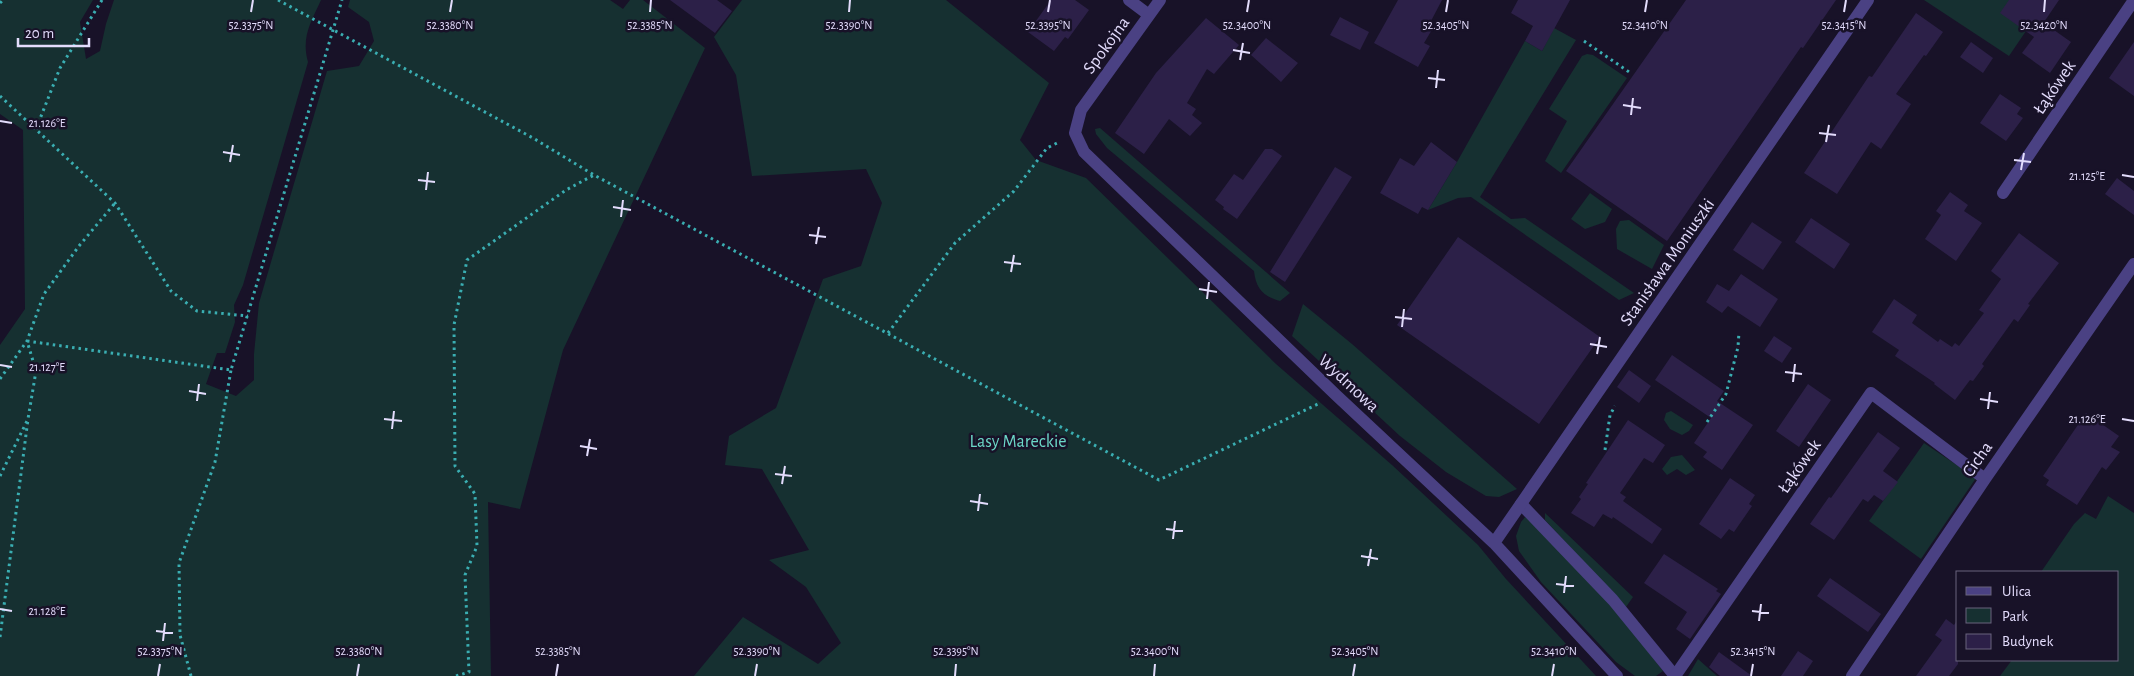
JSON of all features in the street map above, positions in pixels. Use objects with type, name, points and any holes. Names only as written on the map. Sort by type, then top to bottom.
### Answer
[{"type":"street","points":[[1129,0],[1149,15]]},
{"type":"street","name":"Spokojna","points":[[1076,133],[1081,110],[1160,0]]},
{"type":"street","name":"Stanisława Moniuszki","points":[[1494,543],[1868,0]]},
{"type":"street","name":"Łąkówek","points":[[2003,193],[2134,0]]},
{"type":"street","name":"Wydmowa","points":[[1076,133],[1084,152],[1109,178],[1494,543],[1617,676]]},
{"type":"street","name":"Cicha","points":[[1852,676],[1985,479],[2134,264]]},
{"type":"street","name":"Łąkówek","points":[[1675,676],[1871,393],[1985,479]]},
{"type":"street","points":[[1521,504],[1613,600],[1675,676]]},
{"type":"path","points":[[0,3],[3,0]]},
{"type":"path","points":[[36,129],[60,68],[102,0]]},
{"type":"path","points":[[278,0],[533,138],[594,175],[1160,480],[1336,395]]},
{"type":"path","points":[[191,676],[180,635],[179,564],[215,462],[231,370],[342,0]]},
{"type":"path","points":[[1584,41],[1632,74]]},
{"type":"path","points":[[0,96],[115,203],[171,291],[197,311],[248,316]]},
{"type":"path","points":[[888,333],[955,243],[1014,191],[1047,148],[1076,133]]},
{"type":"path","points":[[456,676],[469,672],[465,575],[477,546],[475,494],[455,466],[454,325],[467,260],[566,190],[594,175]]},
{"type":"path","points":[[0,379],[27,341],[44,294],[115,203]]},
{"type":"path","points":[[1707,422],[1726,394],[1737,354],[1739,332]]},
{"type":"path","points":[[27,341],[231,370]]},
{"type":"path","points":[[0,637],[36,371],[27,341]]},
{"type":"path","points":[[1604,450],[1610,414],[1615,406]]},
{"type":"path","points":[[0,476],[28,419]]},
{"type":"green space","points":[[0,0],[93,0],[80,22],[86,59],[100,51],[114,0],[321,0],[306,37],[308,62],[243,285],[234,305],[235,322],[225,353],[217,353],[206,384],[236,396],[254,380],[254,354],[259,303],[327,71],[359,66],[374,41],[369,22],[348,7],[350,0],[610,0],[623,9],[630,0],[643,0],[705,48],[563,350],[520,509],[488,502],[491,676],[0,676],[0,345],[25,309],[23,130],[0,114]]},
{"type":"green space","name":"Lasy Mareckie","points":[[742,0],[946,0],[1049,83],[1020,140],[1036,160],[1086,178],[1276,364],[1392,465],[1478,545],[1506,579],[1596,676],[694,676],[743,617],[818,664],[841,643],[806,587],[769,560],[809,550],[762,469],[725,465],[729,436],[776,408],[823,279],[861,266],[882,203],[866,169],[752,176],[736,75],[714,37]]},
{"type":"green space","points":[[1924,0],[2047,0],[2009,56]]},
{"type":"green space","points":[[1554,28],[1576,40],[1480,197],[1511,219],[1525,218],[1634,293],[1619,300],[1471,197],[1458,198],[1428,210],[1525,41],[1542,51]]},
{"type":"green space","points":[[1587,54],[1593,55],[1627,78],[1561,173],[1545,161],[1567,121],[1549,109],[1582,56]]},
{"type":"green space","points":[[1100,128],[1290,293],[1280,301],[1269,297],[1261,291],[1254,271],[1107,148],[1096,134],[1095,129]]},
{"type":"green space","points":[[1590,193],[1612,209],[1605,222],[1585,229],[1571,219]]},
{"type":"green space","points":[[1629,220],[1664,245],[1652,269],[1617,249],[1616,229],[1620,221]]},
{"type":"green space","points":[[1303,304],[1352,344],[1517,489],[1499,497],[1486,496],[1446,472],[1400,436],[1292,336]]},
{"type":"green space","points":[[1671,411],[1693,425],[1689,431],[1682,435],[1670,429],[1664,420],[1666,413]]},
{"type":"green space","points":[[1924,443],[1976,478],[1921,559],[1869,521]]},
{"type":"green space","points":[[1682,455],[1695,470],[1686,475],[1677,469],[1667,475],[1662,469],[1671,457]]},
{"type":"green space","points":[[2108,496],[2134,513],[2134,676],[2000,676],[2011,661],[2119,661],[2119,571],[2042,571],[2074,524],[2085,513],[2096,519]]},
{"type":"green space","points":[[1545,513],[1633,597],[1626,607],[1545,520]]},
{"type":"green space","points":[[1526,516],[1610,602],[1663,671],[1656,676],[1635,676],[1616,662],[1541,582],[1519,551],[1516,536],[1521,522]]},
{"type":"green space","points":[[1698,659],[1717,676],[1688,676]]},
{"type":"building","points":[[670,0],[717,0],[732,11],[715,33]]},
{"type":"building","points":[[1051,0],[1075,0],[1089,10],[1068,39],[1065,37],[1054,51],[1028,32]]},
{"type":"building","points":[[1398,0],[1442,0],[1431,21],[1436,23],[1424,43],[1430,46],[1418,67],[1374,43]]},
{"type":"building","points":[[1518,0],[1570,0],[1542,51],[1525,41],[1533,26],[1511,13]]},
{"type":"building","points":[[1686,0],[1836,0],[1803,48],[1801,47],[1667,241],[1566,171]]},
{"type":"building","points":[[2009,0],[2059,0],[2040,28],[2044,23],[2071,42],[2050,73],[2022,53],[2034,37],[2000,13]]},
{"type":"building","points":[[1916,13],[1943,32],[1896,94],[1911,104],[1881,149],[1871,142],[1837,194],[1804,173],[1869,76],[1872,77]]},
{"type":"building","points":[[1340,17],[1369,32],[1360,50],[1330,35]]},
{"type":"building","points":[[1206,18],[1239,45],[1214,74],[1207,69],[1187,103],[1196,109],[1192,115],[1202,123],[1190,136],[1169,119],[1144,154],[1115,133],[1156,73]]},
{"type":"building","points":[[1266,38],[1298,63],[1281,82],[1251,55]]},
{"type":"building","points":[[1971,42],[1993,58],[1983,73],[1960,57]]},
{"type":"building","points":[[2134,42],[2134,96],[2109,78]]},
{"type":"building","points":[[2000,94],[2021,108],[2017,114],[2023,118],[2006,141],[1980,123]]},
{"type":"building","points":[[1431,142],[1457,162],[1428,210],[1422,207],[1418,214],[1380,193],[1400,158],[1414,166]]},
{"type":"building","points":[[1265,149],[1272,149],[1282,156],[1237,219],[1223,209],[1224,207],[1215,200],[1234,174],[1243,180]]},
{"type":"building","points":[[1335,167],[1352,177],[1285,282],[1270,272]]},
{"type":"building","points":[[2117,178],[2134,191],[2134,215],[2105,194]]},
{"type":"building","points":[[1950,192],[1968,205],[1964,211],[1982,223],[1956,261],[1925,239],[1941,215],[1936,211]]},
{"type":"building","points":[[1811,218],[1850,244],[1834,269],[1795,242]]},
{"type":"building","points":[[1752,222],[1782,242],[1763,270],[1733,250]]},
{"type":"building","points":[[2019,233],[2059,263],[2028,304],[2030,305],[2018,322],[2014,319],[1982,364],[1984,366],[1973,381],[1970,380],[1955,400],[1935,383],[1895,356],[1899,350],[1872,332],[1894,299],[1917,315],[1912,323],[1938,342],[1940,339],[1952,347],[1955,343],[1959,346],[1984,313],[1979,310],[2001,279],[1991,271]]},
{"type":"building","points":[[1458,237],[1600,337],[1539,424],[1397,325]]},
{"type":"building","points":[[1741,274],[1778,299],[1760,327],[1728,306],[1722,313],[1706,302],[1717,284],[1729,291]]},
{"type":"building","points":[[1774,336],[1792,348],[1782,363],[1764,351]]},
{"type":"building","points":[[1672,355],[1724,391],[1717,401],[1753,425],[1722,470],[1703,457],[1707,452],[1694,443],[1711,418],[1655,380]]},
{"type":"building","points":[[1629,370],[1651,386],[1639,403],[1617,387]]},
{"type":"building","points":[[1808,384],[1831,400],[1799,447],[1776,431]]},
{"type":"building","points":[[2086,413],[2119,436],[2111,447],[2120,452],[2106,470],[2102,467],[2077,505],[2046,485],[2049,480],[2043,476]]},
{"type":"building","points":[[1628,420],[1665,445],[1653,463],[1644,458],[1620,493],[1626,497],[1623,501],[1662,529],[1652,544],[1613,517],[1612,519],[1603,514],[1594,527],[1571,513],[1581,499],[1579,497],[1588,484],[1586,483]]},
{"type":"building","points":[[1878,432],[1900,448],[1883,471],[1898,482],[1883,501],[1874,495],[1868,502],[1863,499],[1834,540],[1810,524]]},
{"type":"building","points":[[1730,478],[1755,495],[1749,504],[1752,506],[1734,532],[1729,529],[1721,539],[1699,524]]},
{"type":"building","points":[[1664,554],[1718,589],[1716,591],[1721,594],[1690,639],[1676,629],[1687,612],[1644,583]]},
{"type":"building","points":[[1830,578],[1881,614],[1868,632],[1817,596]]},
{"type":"building","points":[[1946,619],[1954,625],[1956,622],[1956,661],[1958,661],[1958,664],[1949,676],[1916,676],[1942,640],[1935,635]]},
{"type":"building","points":[[1798,651],[1813,661],[1803,676],[1781,676]]},
{"type":"building","points":[[1719,652],[1752,676],[1720,676],[1709,667]]}]
